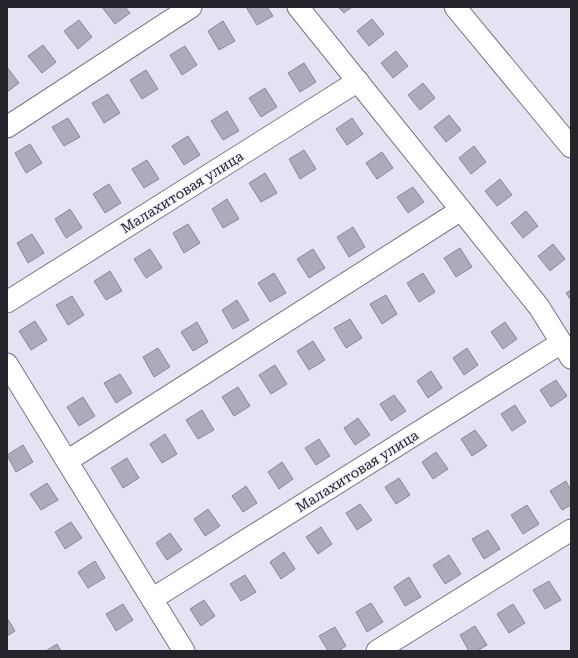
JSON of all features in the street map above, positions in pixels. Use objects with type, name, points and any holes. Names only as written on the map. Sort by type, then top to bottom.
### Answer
[{"type":"street","points":[[7,127],[191,7]]},
{"type":"street","name":"Малахитовая улица","points":[[152,599],[566,350],[538,307],[298,7]]},
{"type":"street","points":[[455,7],[571,147]]},
{"type":"street","name":"Малахитовая улица","points":[[7,302],[358,81]]},
{"type":"street","points":[[67,461],[461,210]]},
{"type":"street","points":[[7,364],[184,651]]},
{"type":"street","points":[[377,651],[571,530]]},
{"type":"building","points":[[102,7],[125,7],[130,13],[115,24]]},
{"type":"building","points":[[246,7],[267,7],[273,16],[257,25]]},
{"type":"building","points":[[338,7],[352,7],[344,13]]},
{"type":"building","points":[[372,19],[384,34],[369,46],[357,31]]},
{"type":"building","points":[[79,20],[92,37],[78,49],[64,31]]},
{"type":"building","points":[[223,21],[235,41],[219,50],[208,31]]},
{"type":"building","points":[[43,45],[56,62],[42,73],[28,56]]},
{"type":"building","points":[[185,46],[197,65],[182,75],[170,55]]},
{"type":"building","points":[[396,51],[408,66],[393,78],[381,63]]},
{"type":"building","points":[[304,63],[316,82],[300,92],[288,73]]},
{"type":"building","points":[[7,67],[19,83],[7,92]]},
{"type":"building","points":[[146,70],[158,89],[142,99],[130,80]]},
{"type":"building","points":[[423,83],[435,98],[420,110],[408,95]]},
{"type":"building","points":[[265,88],[277,107],[261,117],[249,98]]},
{"type":"building","points":[[108,94],[120,113],[104,123],[92,103]]},
{"type":"building","points":[[227,111],[239,131],[223,140],[211,121]]},
{"type":"building","points":[[449,115],[461,130],[446,142],[434,127]]},
{"type":"building","points":[[68,118],[80,137],[64,146],[52,127]]},
{"type":"building","points":[[352,118],[363,134],[347,145],[336,129]]},
{"type":"building","points":[[188,136],[200,155],[184,165],[172,146]]},
{"type":"building","points":[[30,144],[42,163],[26,173],[15,153]]},
{"type":"building","points":[[474,146],[486,162],[471,174],[459,158]]},
{"type":"building","points":[[304,150],[316,169],[300,179],[289,159]]},
{"type":"building","points":[[382,152],[393,168],[377,179],[366,163]]},
{"type":"building","points":[[147,160],[159,179],[144,188],[132,169]]},
{"type":"building","points":[[265,173],[277,193],[261,202],[249,183]]},
{"type":"building","points":[[500,179],[512,195],[497,206],[485,191]]},
{"type":"building","points":[[109,184],[121,203],[105,213],[93,194]]},
{"type":"building","points":[[413,187],[424,202],[408,213],[397,197]]},
{"type":"building","points":[[227,199],[239,219],[223,228],[212,209]]},
{"type":"building","points":[[70,209],[82,228],[66,238],[55,219]]},
{"type":"building","points":[[526,211],[538,226],[523,238],[511,223]]},
{"type":"building","points":[[188,224],[200,243],[184,253],[173,233]]},
{"type":"building","points":[[353,227],[365,247],[349,257],[337,237]]},
{"type":"building","points":[[32,234],[44,253],[28,263],[17,243]]},
{"type":"building","points":[[553,244],[565,259],[550,271],[538,256]]},
{"type":"building","points":[[460,248],[472,267],[456,277],[444,258]]},
{"type":"building","points":[[150,249],[162,268],[146,278],[134,259]]},
{"type":"building","points":[[313,249],[325,268],[309,278],[297,259]]},
{"type":"building","points":[[110,271],[122,291],[106,300],[94,281]]},
{"type":"building","points":[[274,273],[286,293],[270,302],[258,283]]},
{"type":"building","points":[[423,273],[435,292],[419,302],[407,283]]},
{"type":"building","points":[[571,290],[571,300],[566,293]]},
{"type":"building","points":[[386,295],[397,314],[382,324],[370,304]]},
{"type":"building","points":[[72,296],[84,315],[68,325],[56,305]]},
{"type":"building","points":[[237,300],[249,320],[233,329],[222,310]]},
{"type":"building","points":[[350,319],[362,338],[346,348],[334,328]]},
{"type":"building","points":[[35,321],[47,340],[31,350],[19,331]]},
{"type":"building","points":[[197,322],[208,342],[193,351],[181,332]]},
{"type":"building","points":[[505,322],[517,339],[503,349],[491,332]]},
{"type":"building","points":[[313,341],[325,360],[309,370],[297,351]]},
{"type":"building","points":[[158,348],[170,367],[154,377],[143,357]]},
{"type":"building","points":[[467,348],[478,365],[464,375],[453,358]]},
{"type":"building","points":[[275,365],[287,384],[271,394],[259,375]]},
{"type":"building","points":[[431,371],[442,388],[428,398],[417,381]]},
{"type":"building","points":[[120,374],[132,393],[116,403],[104,383]]},
{"type":"building","points":[[556,380],[567,396],[551,407],[540,390]]},
{"type":"building","points":[[238,387],[250,406],[234,416],[222,397]]},
{"type":"building","points":[[394,395],[406,411],[391,421],[380,404]]},
{"type":"building","points":[[83,397],[95,416],[79,426],[67,407]]},
{"type":"building","points":[[515,405],[526,422],[512,431],[501,414]]},
{"type":"building","points":[[202,410],[214,430],[198,439],[186,420]]},
{"type":"building","points":[[358,418],[370,435],[355,445],[344,428]]},
{"type":"building","points":[[475,430],[487,446],[472,456],[461,439]]},
{"type":"building","points":[[165,434],[177,454],[162,463],[150,444]]},
{"type":"building","points":[[319,439],[330,456],[316,465],[305,448]]},
{"type":"building","points":[[23,445],[33,462],[16,472],[7,455]]},
{"type":"building","points":[[436,452],[448,469],[433,479],[422,462]]},
{"type":"building","points":[[127,458],[139,478],[123,488],[111,468]]},
{"type":"building","points":[[282,462],[293,479],[279,489],[268,472]]},
{"type":"building","points":[[399,478],[410,495],[396,504],[385,487]]},
{"type":"building","points":[[566,481],[571,490],[571,505],[562,510],[550,491]]},
{"type":"building","points":[[47,483],[58,500],[41,510],[30,494]]},
{"type":"building","points":[[246,486],[257,503],[243,512],[232,496]]},
{"type":"building","points":[[360,504],[372,520],[357,530],[346,513]]},
{"type":"building","points":[[527,505],[539,524],[523,534],[511,515]]},
{"type":"building","points":[[208,509],[220,526],[205,536],[194,519]]},
{"type":"building","points":[[71,522],[82,538],[65,549],[55,532]]},
{"type":"building","points":[[321,527],[332,544],[318,554],[306,537]]},
{"type":"building","points":[[488,530],[500,549],[484,559],[472,539]]},
{"type":"building","points":[[170,533],[182,550],[167,560],[156,543]]},
{"type":"building","points":[[284,552],[295,569],[281,579],[270,562]]},
{"type":"building","points":[[449,555],[461,574],[445,584],[433,565]]},
{"type":"building","points":[[95,561],[105,578],[88,588],[78,572]]},
{"type":"building","points":[[245,575],[256,592],[241,601],[230,584]]},
{"type":"building","points":[[409,577],[421,597],[405,606],[394,587]]},
{"type":"building","points":[[549,581],[561,600],[545,609],[533,590]]},
{"type":"building","points":[[204,600],[215,616],[201,626],[190,609]]},
{"type":"building","points":[[371,603],[383,622],[367,632],[356,612]]},
{"type":"building","points":[[123,604],[133,620],[116,631],[106,614]]},
{"type":"building","points":[[513,604],[525,623],[509,633],[497,614]]},
{"type":"building","points":[[7,618],[15,631],[7,636]]},
{"type":"building","points":[[475,626],[487,645],[477,651],[469,651],[460,635]]},
{"type":"building","points":[[335,627],[346,646],[338,651],[328,651],[319,636]]},
{"type":"building","points":[[57,644],[61,651],[46,651]]}]
